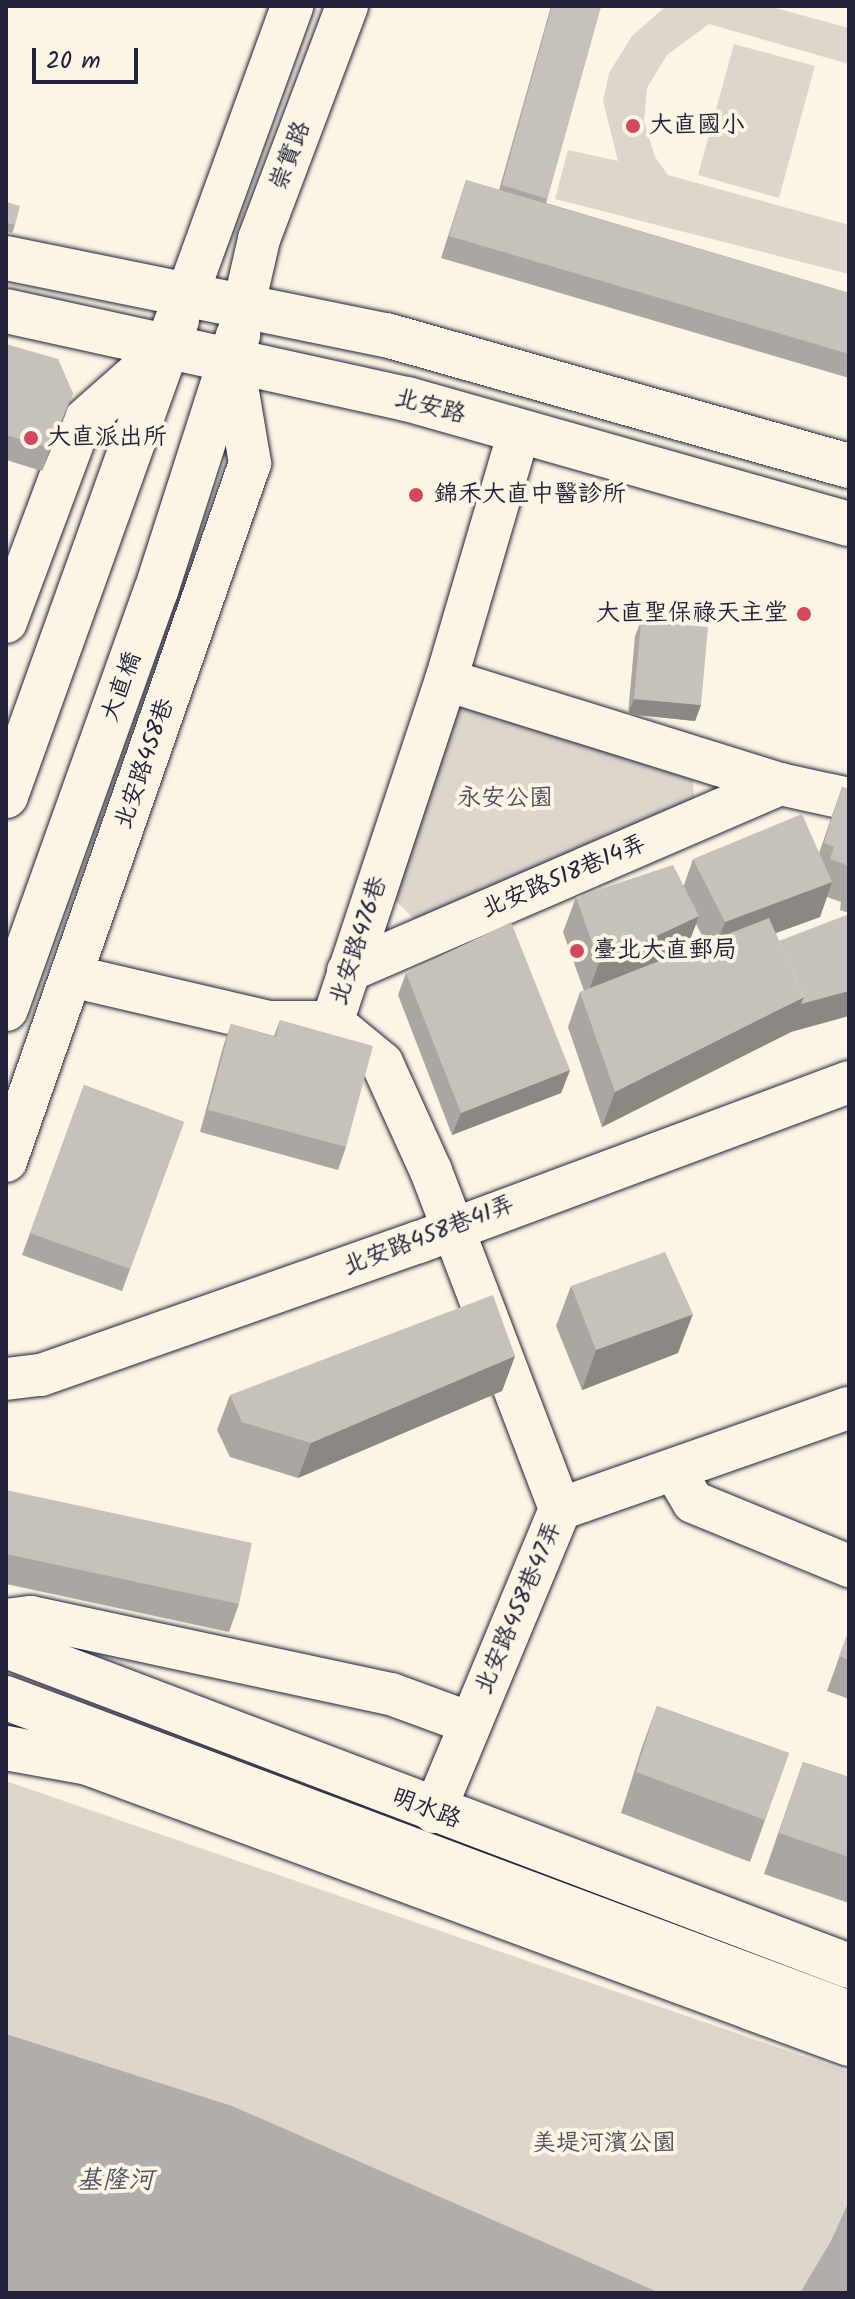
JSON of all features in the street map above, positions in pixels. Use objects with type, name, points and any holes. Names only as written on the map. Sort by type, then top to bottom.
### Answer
[{"type":"main road","points":[[6,258],[186,298],[386,335],[849,466]]},
{"type":"main road","points":[[6,796],[186,298]]},
{"type":"main road","name":"大直橋","points":[[6,1009],[156,591],[233,363],[243,309]]},
{"type":"main road","name":"北安路","points":[[6,311],[407,399],[849,524]]},
{"type":"main road","name":"明水路","points":[[6,1646],[434,1812],[849,1966]]},
{"type":"main road","name":"明水路","points":[[6,1698],[849,2013]]},
{"type":"main road","points":[[6,1748],[88,1763],[759,2014],[849,2044]]},
{"type":"street","name":"崇實路","points":[[186,298],[292,6]]},
{"type":"street","name":"崇實路","points":[[243,309],[259,239],[347,6]]},
{"type":"street","points":[[6,622],[80,424],[166,348]]},
{"type":"street","name":"北安路458巷","points":[[6,1161],[250,463],[233,363]]},
{"type":"street","name":"北安路476巷","points":[[519,432],[446,680],[332,1022],[382,1063],[431,1171],[450,1229],[560,1509]]},
{"type":"street","points":[[446,680],[780,784],[849,799]]},
{"type":"street","name":"北安路518巷14弄","points":[[348,971],[780,784]]},
{"type":"street","points":[[71,976],[269,1022],[332,1022]]},
{"type":"street","name":"北安路458巷41弄","points":[[6,1379],[41,1375],[849,1082]]},
{"type":"street","name":"北安路458巷47弄","points":[[434,1812],[560,1509],[849,1408]]},
{"type":"street","points":[[674,1470],[693,1502],[849,1566]]},
{"type":"street","points":[[6,1620],[31,1617],[391,1694],[470,1723]]},
{"type":"green space","points":[[666,6],[768,6],[849,28],[849,64],[709,24],[667,55],[647,88],[644,121],[655,157],[668,175],[849,225],[849,274],[555,199],[568,150],[618,161],[603,101],[609,73],[632,36]]},
{"type":"green space","points":[[734,44],[815,66],[779,198],[698,175]]},
{"type":"green space","name":"永安公園","points":[[453,699],[692,775],[695,806],[415,920],[392,897]]},
{"type":"green space","name":"美堤河濱公園","points":[[6,1781],[849,2072],[849,2293],[576,2293],[6,2062]]},
{"type":"water","name":"基隆河","points":[[6,2034],[232,2106],[660,2293],[6,2293]]},
{"type":"water","points":[[849,2201],[849,2293],[800,2293],[831,2241]]},
{"type":"building","points":[[552,6],[601,6],[547,199],[502,185]]},
{"type":"building","points":[[466,180],[849,293],[849,354],[449,236]]},
{"type":"building","points":[[6,202],[20,206],[15,225],[6,223]]},
{"type":"building","name":"大直派出所","points":[[6,344],[58,359],[73,393],[50,448],[6,435]]},
{"type":"building","points":[[641,621],[708,627],[701,705],[634,699]]},
{"type":"building","points":[[842,787],[849,789],[849,866],[830,859],[834,847],[824,843]]},
{"type":"building","points":[[802,814],[832,882],[725,922],[693,859]]},
{"type":"building","points":[[673,865],[699,916],[599,963],[576,897]]},
{"type":"building","points":[[849,914],[849,991],[801,1004],[804,997],[779,941]]},
{"type":"building","points":[[769,918],[804,997],[615,1092],[580,992]]},
{"type":"building","points":[[511,922],[570,1070],[461,1113],[406,973]]},
{"type":"building","points":[[280,1020],[373,1046],[346,1147],[208,1110],[231,1024],[276,1037]]},
{"type":"building","points":[[84,1085],[184,1122],[130,1269],[30,1233]]},
{"type":"building","points":[[665,1252],[693,1314],[596,1350],[571,1286]]},
{"type":"building","points":[[493,1295],[515,1356],[311,1443],[242,1422],[230,1395]]},
{"type":"building","points":[[6,1490],[252,1543],[239,1604],[6,1554]]},
{"type":"building","points":[[849,1630],[849,1660],[839,1656]]},
{"type":"building","points":[[657,1706],[789,1753],[765,1820],[636,1772]]},
{"type":"building","points":[[803,1762],[849,1777],[849,1857],[779,1833]]},
{"type":"place","name":"大直國小","points":[[633,126]]},
{"type":"place","name":"大直派出所","points":[[31,438]]},
{"type":"place","name":"錦禾大直中醫診所","points":[[416,495]]},
{"type":"place","name":"大直聖保祿天主堂","points":[[804,614]]},
{"type":"place","name":"臺北大直郵局","points":[[577,951]]}]
